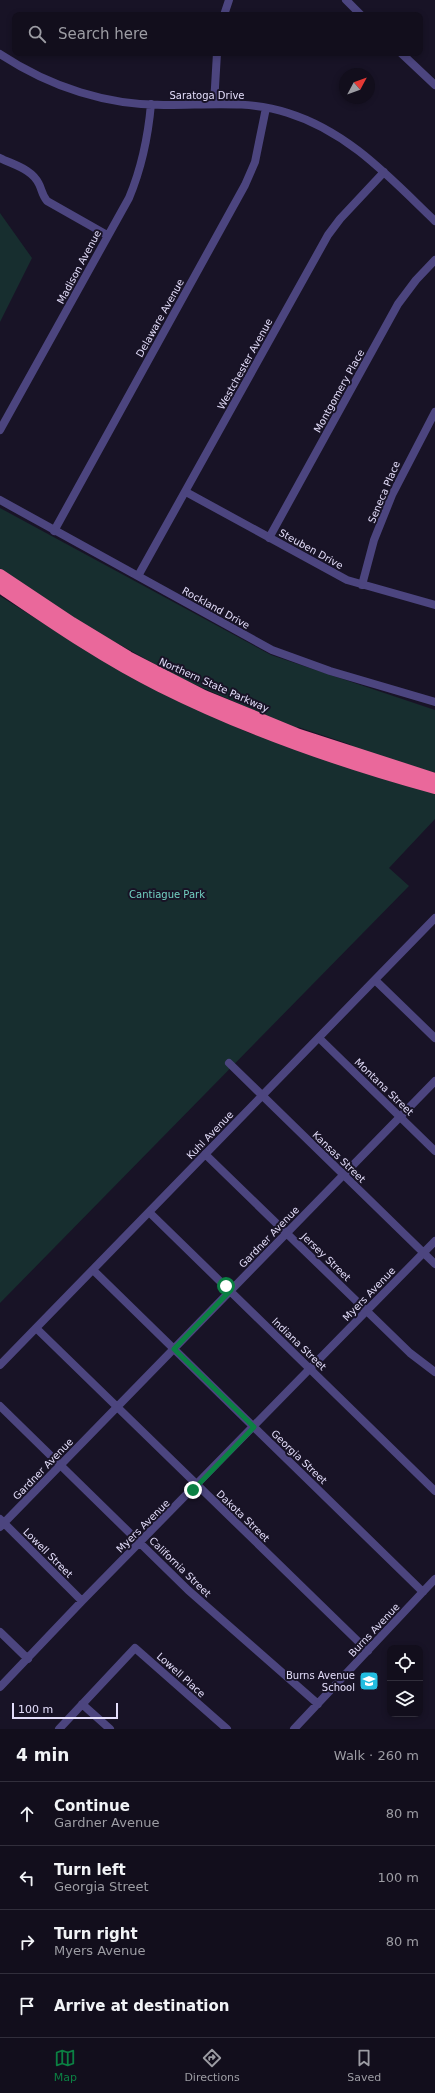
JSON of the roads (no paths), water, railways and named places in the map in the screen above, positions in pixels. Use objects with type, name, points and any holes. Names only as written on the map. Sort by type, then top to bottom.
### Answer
[{"type":"highway","name":"Northern State Parkway","points":[[0,575],[72,623],[128,657],[266,727]]},
{"type":"highway","name":"Northern State Parkway","points":[[0,587],[52,623],[159,686],[295,739],[340,761],[435,788]]},
{"type":"highway","name":"Northern State Parkway","points":[[295,739],[435,778]]},
{"type":"street","points":[[225,12],[229,0]]},
{"type":"street","points":[[346,0],[358,12]]},
{"type":"street","name":"Saratoga Drive","points":[[0,54],[26,69],[82,93],[112,101],[151,104],[246,105],[288,113],[323,126],[354,145],[435,221]]},
{"type":"street","points":[[214,104],[216,56]]},
{"type":"street","points":[[404,56],[435,85]]},
{"type":"street","name":"Madison Avenue","points":[[0,430],[128,198],[139,174],[146,149],[151,104]]},
{"type":"street","name":"Delaware Avenue","points":[[54,531],[245,184],[255,162],[266,108]]},
{"type":"street","points":[[0,158],[28,171],[39,184],[42,195],[47,201],[107,235]]},
{"type":"street","name":"Westchester Avenue","points":[[138,576],[328,235],[340,219],[384,172]]},
{"type":"street","name":"Montgomery Place","points":[[269,538],[398,304],[416,280],[435,260]]},
{"type":"street","name":"Seneca Place","points":[[362,585],[374,540],[392,495],[435,412]]},
{"type":"street","name":"Steuben Drive","points":[[186,492],[334,574],[362,585],[435,605]]},
{"type":"street","name":"Rockland Drive","points":[[0,500],[272,650],[288,657],[435,702]]},
{"type":"street","name":"Kuhl Avenue","points":[[0,1365],[432,921]]},
{"type":"street","points":[[375,980],[435,1038]]},
{"type":"street","name":"Montana Street","points":[[319,1038],[435,1151]]},
{"type":"street","name":"Kansas Street","points":[[229,1063],[435,1264]]},
{"type":"street","name":"Gardner Avenue","points":[[1,1523],[61,1465],[435,1081]]},
{"type":"street","name":"Jersey Street","points":[[205,1154],[410,1354],[435,1372]]},
{"type":"street","name":"Indiana Street","points":[[149,1212],[435,1491]]},
{"type":"street","name":"Myers Avenue","points":[[0,1687],[82,1601],[141,1543],[435,1241]]},
{"type":"street","name":"Georgia Street","points":[[92,1270],[423,1592]]},
{"type":"street","name":"Dakota Street","points":[[36,1328],[368,1651]]},
{"type":"street","name":"California Street","points":[[0,1406],[188,1590],[318,1704]]},
{"type":"street","name":"Lowell Street","points":[[1,1523],[82,1601]]},
{"type":"street","name":"Burns Avenue","points":[[294,1729],[435,1579]]},
{"type":"street","points":[[0,1632],[28,1659]]},
{"type":"street","name":"Lowell Place","points":[[82,1704],[135,1648],[227,1729]]},
{"type":"street","points":[[59,1729],[82,1704],[110,1729]]},
{"type":"place","name":"Burns Avenue School","points":[[369,1681]]},
{"type":"park label","name":"Cantiague Park","points":[[167,894]]}]
